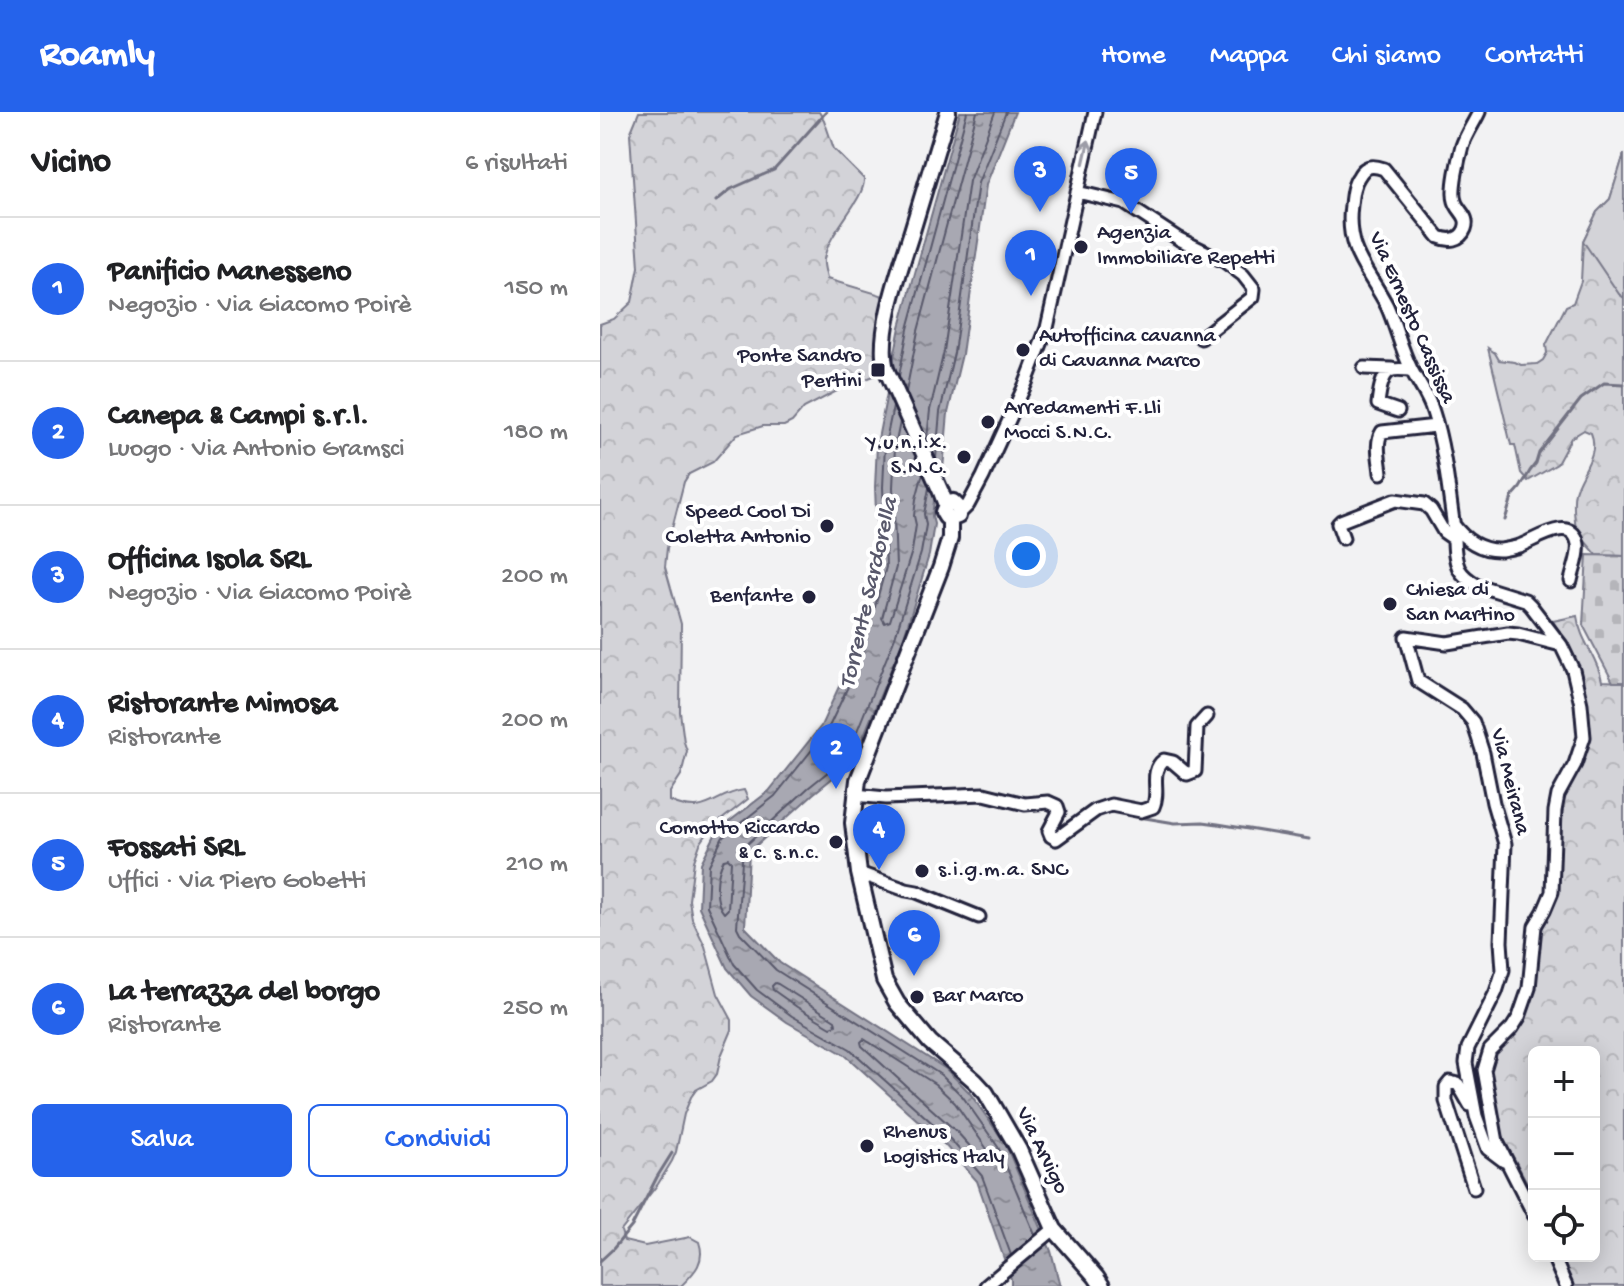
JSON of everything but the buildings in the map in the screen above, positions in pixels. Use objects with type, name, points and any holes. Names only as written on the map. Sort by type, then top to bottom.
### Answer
[{"type":"main road","points":[[948,112],[890,308],[882,358],[949,507]]},
{"type":"main road","name":"Via Arvigo","points":[[949,507],[950,538],[941,567],[858,780],[853,823],[859,873],[884,980],[897,1003],[930,1042],[986,1093],[1019,1150],[1051,1230],[1102,1286]]},
{"type":"street","points":[[949,507],[968,505],[1026,383],[1047,328],[1095,112]]},
{"type":"street","name":"Via Ernesto Cassissa","points":[[1479,112],[1462,146],[1455,182],[1455,201],[1467,224],[1459,237],[1449,240],[1439,237],[1384,169],[1376,166],[1367,167],[1358,177],[1353,191],[1350,230],[1363,268],[1388,309],[1411,370],[1433,410],[1459,570],[1471,582],[1525,600],[1531,606],[1561,645],[1573,670],[1581,704],[1584,737],[1575,764],[1558,795],[1552,892],[1535,926],[1529,988],[1519,1017],[1490,1050],[1484,1070],[1497,1142],[1506,1163]]},
{"type":"street","points":[[1077,192],[1124,203],[1243,275],[1254,289],[1253,297],[1201,338]]},
{"type":"street","points":[[1364,368],[1411,370]]},
{"type":"street","points":[[1392,369],[1385,375],[1378,401],[1380,406],[1398,411]]},
{"type":"street","points":[[1381,473],[1378,444],[1382,432],[1436,426]]},
{"type":"street","points":[[1343,538],[1338,524],[1341,521],[1395,500],[1424,504],[1444,532],[1454,539]]},
{"type":"street","points":[[1453,523],[1467,540],[1488,549],[1501,550],[1520,546],[1557,529],[1569,531],[1578,545],[1571,581]]},
{"type":"street","name":"Via Meirana","points":[[1506,1163],[1488,1149],[1476,1116],[1466,1063],[1468,1048],[1496,992],[1503,970],[1501,942],[1505,844],[1473,722],[1462,709],[1418,681],[1406,637],[1447,643],[1508,633],[1561,645]]},
{"type":"street","points":[[855,795],[886,798],[984,794],[1025,804],[1048,802],[1057,806],[1059,812],[1049,831],[1056,839],[1096,810],[1111,805],[1141,811],[1153,807],[1158,764],[1164,760],[1173,762],[1187,774],[1195,771],[1197,727],[1207,716]]},
{"type":"street","points":[[859,873],[979,917]]},
{"type":"street","name":"Via Meirana","points":[[1474,1188],[1446,1101],[1446,1087],[1450,1082],[1458,1084],[1476,1116]]},
{"type":"street","points":[[1506,1163],[1528,1204]]},
{"type":"street","name":"Via Arvigo","points":[[986,1286],[1051,1230]]},
{"type":"street","points":[[1556,1262],[1566,1286]]},
{"type":"street","points":[[1001,1272],[1003,1286]]},
{"type":"green space","points":[[639,112],[819,112],[834,149],[864,179],[859,197],[827,249],[824,261],[827,279],[881,295],[886,303],[875,354],[876,375],[859,382],[842,382],[837,391],[804,408],[784,426],[763,426],[737,434],[713,462],[689,474],[684,482],[667,548],[665,567],[681,624],[680,712],[687,751],[681,775],[670,792],[670,801],[683,806],[702,806],[744,790],[748,799],[711,828],[700,844],[694,861],[689,900],[692,919],[705,946],[718,994],[732,1020],[732,1030],[717,1074],[691,1097],[672,1161],[621,1231],[624,1241],[645,1246],[690,1237],[699,1242],[700,1261],[681,1286],[600,1286],[600,324],[614,319],[632,302],[639,267],[630,134]]},
{"type":"green space","points":[[1624,154],[1624,556],[1597,555],[1576,531],[1574,497],[1591,456],[1591,433],[1584,430],[1571,438],[1557,464],[1528,481],[1521,473],[1515,445],[1511,445],[1488,348],[1499,360],[1521,365],[1537,364],[1543,360],[1547,353],[1546,345],[1566,306],[1573,303],[1581,281],[1583,241],[1597,212],[1610,199]]},
{"type":"green space","points":[[1624,154],[1624,298],[1583,241],[1597,212],[1610,199]]},
{"type":"green space","points":[[1587,555],[1624,556],[1624,682],[1613,682],[1583,625]]},
{"type":"green space","points":[[1577,616],[1602,681],[1624,682],[1624,1286],[1574,1286],[1563,1262],[1600,1262],[1600,1046],[1528,1046],[1528,1185],[1499,1130],[1489,1074],[1491,1058],[1520,1026],[1530,1007],[1537,977],[1539,938],[1551,904],[1555,809],[1577,772],[1586,749],[1581,688],[1569,647],[1553,621]]},
{"type":"water","points":[[960,112],[1015,112],[986,185],[962,354],[948,413],[943,469],[934,501],[929,555],[903,640],[862,740],[845,768],[749,852],[745,927],[780,963],[946,1069],[969,1092],[1005,1143],[1051,1251],[1060,1286],[1011,1286],[977,1181],[945,1145],[845,1055],[787,1022],[751,996],[727,968],[699,907],[701,863],[717,831],[769,791],[821,726],[852,658],[878,566],[877,444],[900,327]]},
{"type":"waterway","points":[[716,201],[731,189],[774,170],[826,112]]},
{"type":"waterway","points":[[1505,520],[1512,497],[1536,463],[1539,453],[1581,399],[1604,383],[1624,384]]},
{"type":"waterway","points":[[1145,818],[1175,823],[1203,822],[1309,839]]},
{"type":"waterway","points":[[600,1261],[632,1226],[672,1153]]},
{"type":"place","name":"Officina Isola SRL","points":[[1040,212]]},
{"type":"place","name":"Fossati SRL","points":[[1131,214]]},
{"type":"place","name":"Agenzia Immobiliare Repetti","points":[[1081,247]]},
{"type":"place","name":"Panificio Manesseno","points":[[1031,296]]},
{"type":"place","name":"Autofficina cavanna di Cavanna Marco","points":[[1023,350]]},
{"type":"place","name":"Ponte Sandro Pertini","points":[[878,370]]},
{"type":"place","name":"Arredamenti F.Lli Mocci S.N.C.","points":[[988,422]]},
{"type":"place","name":"Y.u.n.i.x. S.N.C.","points":[[964,457]]},
{"type":"place","name":"Speed Cool Di Coletta Antonio","points":[[827,526]]},
{"type":"place","name":"Benfante","points":[[809,597]]},
{"type":"place","name":"Chiesa di San Martino","points":[[1390,604]]},
{"type":"place","name":"Canepa & Campi s.r.l.","points":[[836,789]]},
{"type":"place","name":"Comotto Riccardo & c. s.n.c.","points":[[836,842]]},
{"type":"place","name":"Ristorante Mimosa","points":[[879,870]]},
{"type":"place","name":"s.i.g.m.a. SNC","points":[[922,871]]},
{"type":"place","name":"La terrazza del borgo","points":[[914,976]]},
{"type":"place","name":"Bar Marco","points":[[917,997]]},
{"type":"place","name":"Rhenus Logistics Italy","points":[[867,1146]]},
{"type":"water label","name":"Torrente Sardorella","points":[[870,593]]}]
